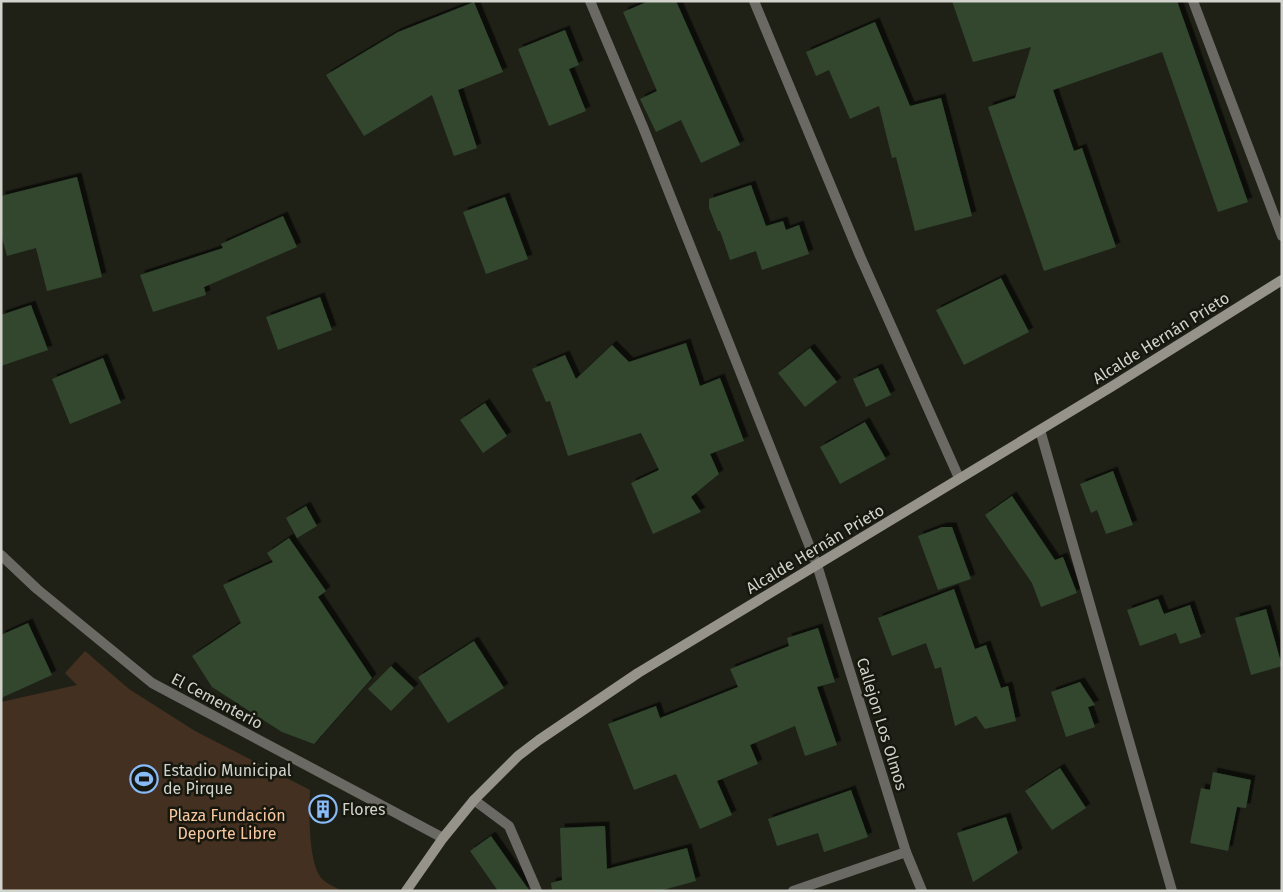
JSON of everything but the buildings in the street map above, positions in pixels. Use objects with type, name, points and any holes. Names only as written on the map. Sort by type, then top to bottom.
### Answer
[{"type":"main road","name":"Alcalde Hernán Prieto","points":[[406,891],[443,838],[474,800],[518,756],[539,740],[638,673],[1040,430],[1282,280]]},
{"type":"street","name":"Callejon Los Olmos","points":[[590,1],[647,136],[818,565],[906,852],[922,891]]},
{"type":"street","points":[[754,1],[860,256],[959,478]]},
{"type":"street","points":[[1193,1],[1282,236]]},
{"type":"street","points":[[1040,430],[1172,891]]},
{"type":"street","name":"El Cementerio","points":[[1,555],[37,589],[152,683],[443,838]]},
{"type":"street","points":[[474,800],[509,826],[537,891]]},
{"type":"street","points":[[793,891],[906,852]]},
{"type":"green space","name":"Estadio Municipal de Pirque","points":[[85,651],[129,689],[195,731],[310,790],[310,835],[317,870],[323,880],[341,891],[1,891],[1,702],[77,685],[65,673]]},
{"type":"place","name":"Estadio Municipal de Pirque","points":[[144,779]]},
{"type":"place","name":"Flores","points":[[323,809]]},
{"type":"park label","name":"Plaza Fundación Deporte Libre","points":[[227,824]]}]
